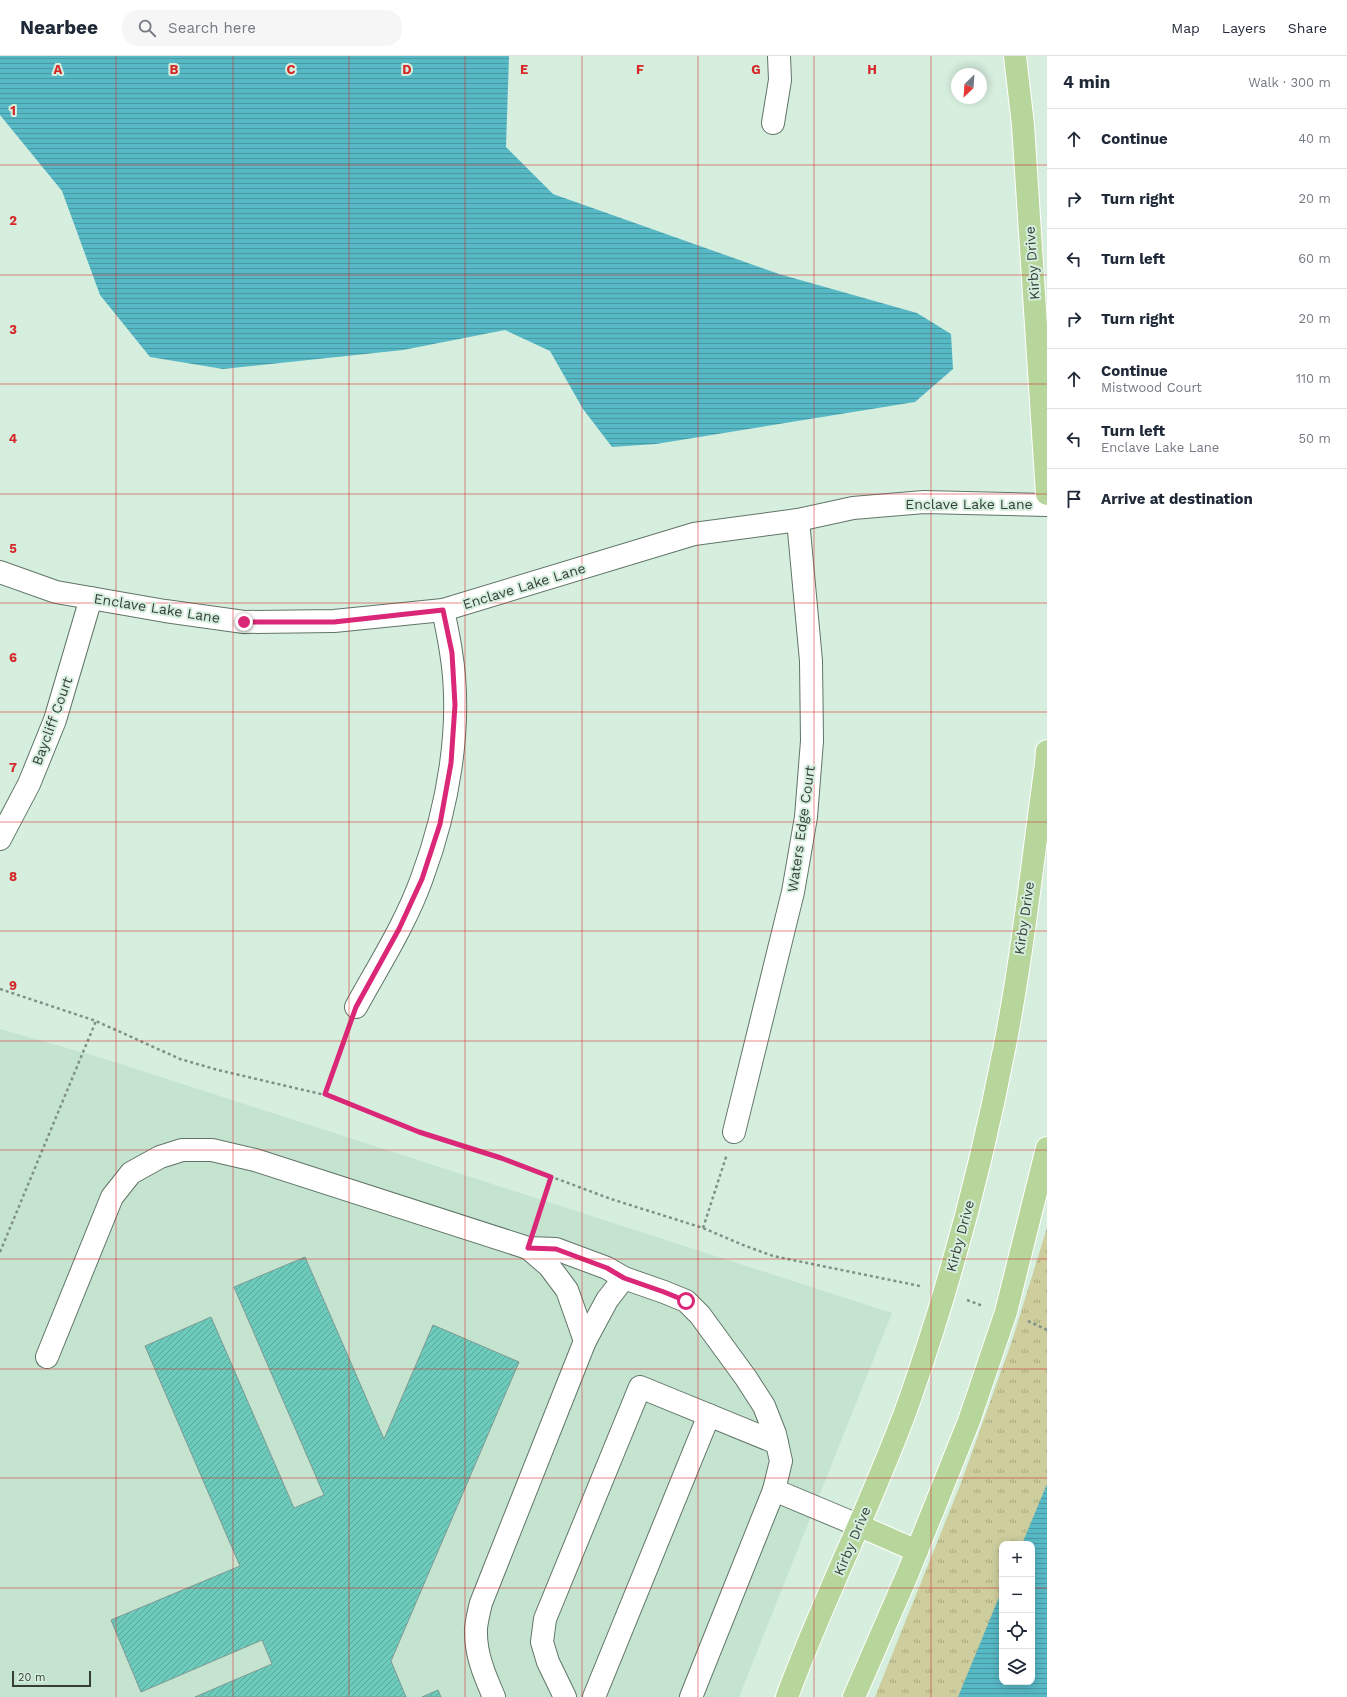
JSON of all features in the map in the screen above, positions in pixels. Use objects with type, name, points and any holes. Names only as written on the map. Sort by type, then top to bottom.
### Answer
[{"type":"main road","name":"Kirby Drive","points":[[1015,56],[1023,125],[1047,494]]},
{"type":"main road","name":"Kirby Drive","points":[[786,1697],[801,1658],[860,1526],[910,1400],[944,1293],[979,1163],[1005,1046],[1047,751]]},
{"type":"main road","points":[[854,1697],[917,1551],[969,1421],[1006,1312],[1047,1148]]},
{"type":"main road","points":[[860,1526],[917,1551]]},
{"type":"street","points":[[773,123],[780,80],[779,56]]},
{"type":"street","name":"Enclave Lake Lane","points":[[0,572],[56,592],[165,611],[244,622],[334,622],[443,610],[694,534],[798,520],[853,508],[924,502],[1047,504]]},
{"type":"street","name":"Waters Edge Court","points":[[734,1132],[793,892],[806,817],[812,741],[811,661],[798,520]]},
{"type":"street","name":"Baycliff Court","points":[[0,839],[29,784],[55,720],[90,598]]},
{"type":"street","points":[[356,1007],[399,929],[416,893],[440,824],[451,763],[455,705],[452,653],[443,610]]},
{"type":"street","points":[[47,1357],[112,1197],[130,1174],[160,1157],[182,1150],[212,1150],[255,1160],[528,1248],[556,1249],[607,1268],[624,1278],[686,1301],[700,1315],[746,1378],[764,1406],[777,1443],[781,1461],[774,1490],[691,1697]]},
{"type":"street","points":[[528,1248],[549,1266],[567,1290],[585,1341]]},
{"type":"street","points":[[494,1697],[481,1666],[477,1645],[476,1627],[481,1603],[585,1341],[607,1300],[624,1278]]},
{"type":"street","points":[[565,1697],[548,1662],[542,1642],[545,1619],[640,1387],[777,1443]]},
{"type":"street","points":[[594,1697],[709,1415]]},
{"type":"street","points":[[774,1490],[860,1526]]},
{"type":"path","points":[[0,989],[96,1021],[180,1059],[232,1073],[325,1094],[419,1132],[501,1158],[611,1199],[703,1228],[773,1256],[916,1285],[1006,1312],[1047,1330]]},
{"type":"path","points":[[325,1094],[356,1007]]},
{"type":"path","points":[[0,1252],[96,1021]]},
{"type":"path","points":[[703,1228],[734,1132]]},
{"type":"path","points":[[528,1248],[551,1177]]},
{"type":"shaded area","points":[[0,1029],[102,1058],[892,1313],[739,1697],[0,1697]]},
{"type":"green space","points":[[1047,1228],[1047,1697],[875,1697],[961,1483],[1012,1341]]},
{"type":"water","points":[[0,56],[509,56],[506,147],[553,194],[779,274],[917,313],[951,334],[953,369],[915,402],[656,444],[612,447],[583,409],[550,351],[505,330],[403,350],[223,369],[150,357],[100,295],[62,191],[0,115]]},
{"type":"water","points":[[1047,1484],[1047,1697],[958,1697],[999,1597],[999,1685],[1035,1685],[1035,1541],[1023,1541]]},
{"type":"building","points":[[305,1257],[384,1439],[433,1325],[519,1362],[391,1661],[406,1697],[195,1697],[272,1664],[262,1640],[141,1692],[111,1620],[240,1566],[145,1346],[211,1317],[294,1508],[324,1495],[234,1287]]},
{"type":"building","points":[[438,1690],[441,1697],[422,1697]]},
{"type":"route","points":[[244,622],[334,622],[443,610],[452,653],[455,705],[451,763],[440,824],[422,879],[399,929],[356,1007],[325,1094],[402,1126],[501,1158],[551,1177],[528,1248],[556,1249],[607,1268],[624,1278],[686,1301]]}]
